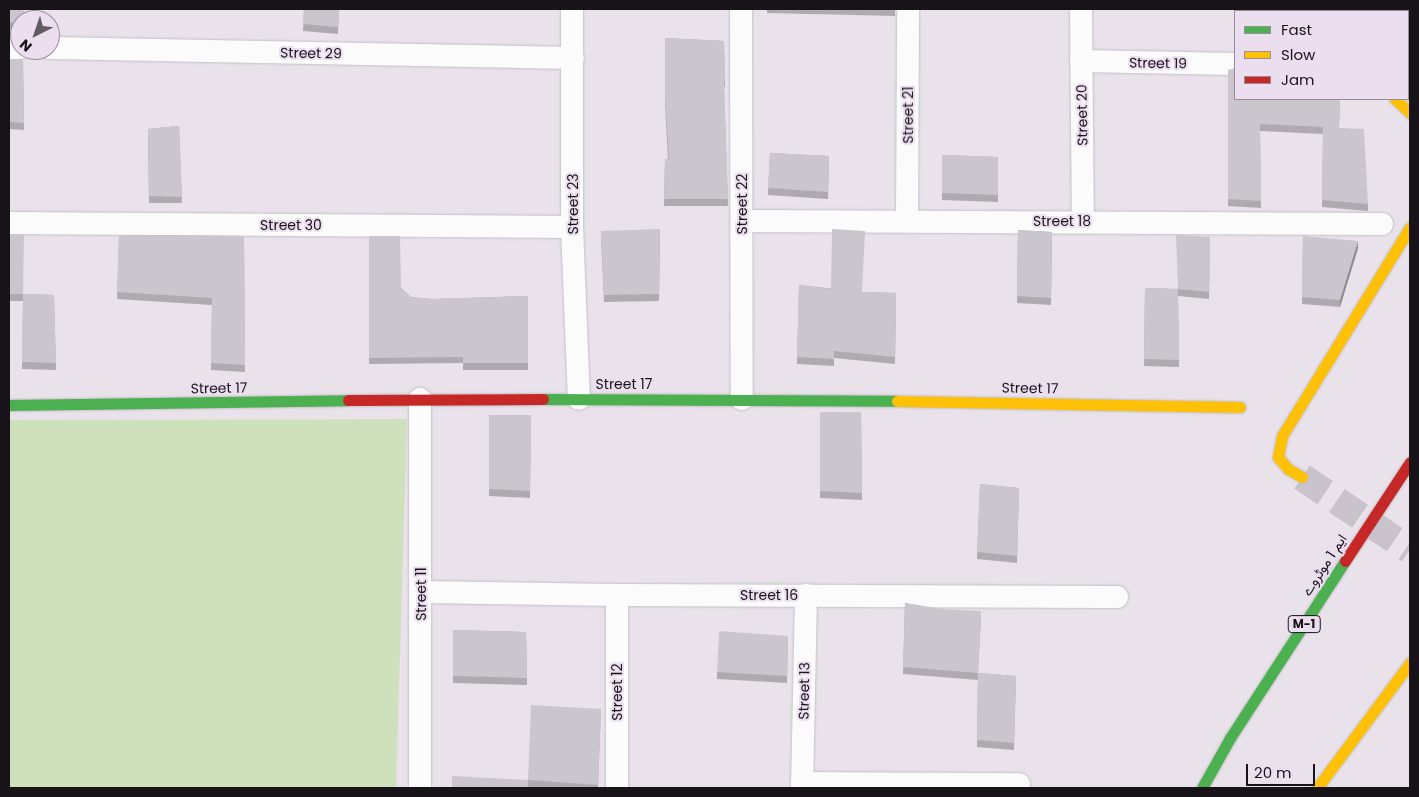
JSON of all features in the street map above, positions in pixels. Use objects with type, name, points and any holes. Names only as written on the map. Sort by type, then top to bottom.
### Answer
[{"type":"main road","points":[[1396,100],[1410,113]]},
{"type":"main road","points":[[1302,476],[1288,469],[1278,457],[1282,436],[1410,226]]},
{"type":"main road","name":"Street 17","points":[[9,405],[420,399],[742,399],[1240,407]]},
{"type":"main road","name":"ایم 1 موٹروے","points":[[1202,788],[1230,738],[1410,462]]},
{"type":"main road","points":[[1316,788],[1410,663]]},
{"type":"street","name":"Street 23","points":[[572,9],[572,227],[578,399]]},
{"type":"street","name":"Street 22","points":[[741,9],[742,399]]},
{"type":"street","name":"Street 21","points":[[907,222],[908,9]]},
{"type":"street","name":"Street 20","points":[[1081,9],[1083,221]]},
{"type":"street","name":"Street 29","points":[[60,48],[573,58]]},
{"type":"street","name":"Street 19","points":[[1081,61],[1234,64]]},
{"type":"street","name":"Street 18","points":[[742,221],[1083,221],[1382,224]]},
{"type":"street","name":"Street 30","points":[[9,223],[572,227]]},
{"type":"street","name":"Street 11","points":[[420,399],[420,788]]},
{"type":"street","name":"Street 16","points":[[421,592],[1117,598]]},
{"type":"street","name":"Street 12","points":[[618,595],[618,788]]},
{"type":"street","name":"Street 13","points":[[802,786],[806,595]]},
{"type":"street","points":[[802,786],[1019,784]]},
{"type":"green space","points":[[407,419],[396,788],[9,788],[9,420]]},
{"type":"building","points":[[9,9],[24,9],[10,10],[9,22]]},
{"type":"building","points":[[304,9],[339,9],[338,27],[303,24]]},
{"type":"building","points":[[665,38],[724,41],[728,199],[664,199],[665,159],[669,160],[665,97]]},
{"type":"building","points":[[9,59],[23,60],[24,123],[9,122]]},
{"type":"building","points":[[1234,68],[1234,100],[1340,100],[1339,128],[1364,129],[1368,204],[1322,200],[1323,127],[1260,124],[1261,201],[1228,199],[1228,70]]},
{"type":"building","points":[[179,126],[182,197],[149,196],[148,129]]},
{"type":"building","points":[[770,153],[829,156],[828,192],[768,188]]},
{"type":"building","points":[[942,155],[998,157],[998,195],[942,193]]},
{"type":"building","points":[[660,229],[659,294],[604,295],[601,231]]},
{"type":"building","points":[[832,229],[865,231],[862,292],[896,293],[895,357],[834,351],[834,359],[797,357],[799,285],[831,289]]},
{"type":"building","points":[[1018,230],[1052,232],[1051,298],[1017,296]]},
{"type":"building","points":[[9,234],[24,234],[23,294],[9,294]]},
{"type":"building","points":[[119,235],[244,236],[245,365],[211,363],[212,298],[117,292]]},
{"type":"building","points":[[1176,235],[1210,237],[1209,292],[1178,289]]},
{"type":"building","points":[[369,236],[400,236],[401,288],[411,297],[432,299],[528,296],[528,363],[463,363],[463,357],[369,358]]},
{"type":"building","points":[[1303,236],[1358,241],[1340,300],[1302,297]]},
{"type":"building","points":[[1145,288],[1178,289],[1179,360],[1144,359]]},
{"type":"building","points":[[23,294],[54,295],[56,363],[22,362]]},
{"type":"building","points":[[820,412],[861,412],[862,493],[820,491]]},
{"type":"building","points":[[489,415],[531,415],[530,491],[489,489]]},
{"type":"building","points":[[980,484],[1019,488],[1017,556],[977,552]]},
{"type":"building","points":[[905,603],[942,609],[981,611],[978,673],[903,667]]},
{"type":"building","points":[[453,630],[526,632],[527,678],[453,676]]},
{"type":"building","points":[[719,631],[788,636],[787,676],[717,672]]},
{"type":"building","points":[[978,673],[1016,676],[1014,743],[977,740]]},
{"type":"building","points":[[531,705],[601,709],[598,785],[528,780]]},
{"type":"building","points":[[452,776],[528,780],[528,788],[452,788]]},
{"type":"tunnel","points":[[1302,477],[1410,550]]},
{"type":"traffic: fast","points":[[543,399],[897,401]]},
{"type":"traffic: fast","points":[[9,405],[348,400]]},
{"type":"traffic: fast","points":[[1202,788],[1230,738],[1345,561]]},
{"type":"traffic: slow","points":[[1396,100],[1410,113]]},
{"type":"traffic: slow","points":[[1302,477],[1288,469],[1278,457],[1282,436],[1410,227]]},
{"type":"traffic: slow","points":[[897,401],[1240,407]]},
{"type":"traffic: slow","points":[[1317,788],[1410,663]]},
{"type":"traffic: jam","points":[[348,400],[543,399]]},
{"type":"traffic: jam","points":[[1345,561],[1410,462]]}]
